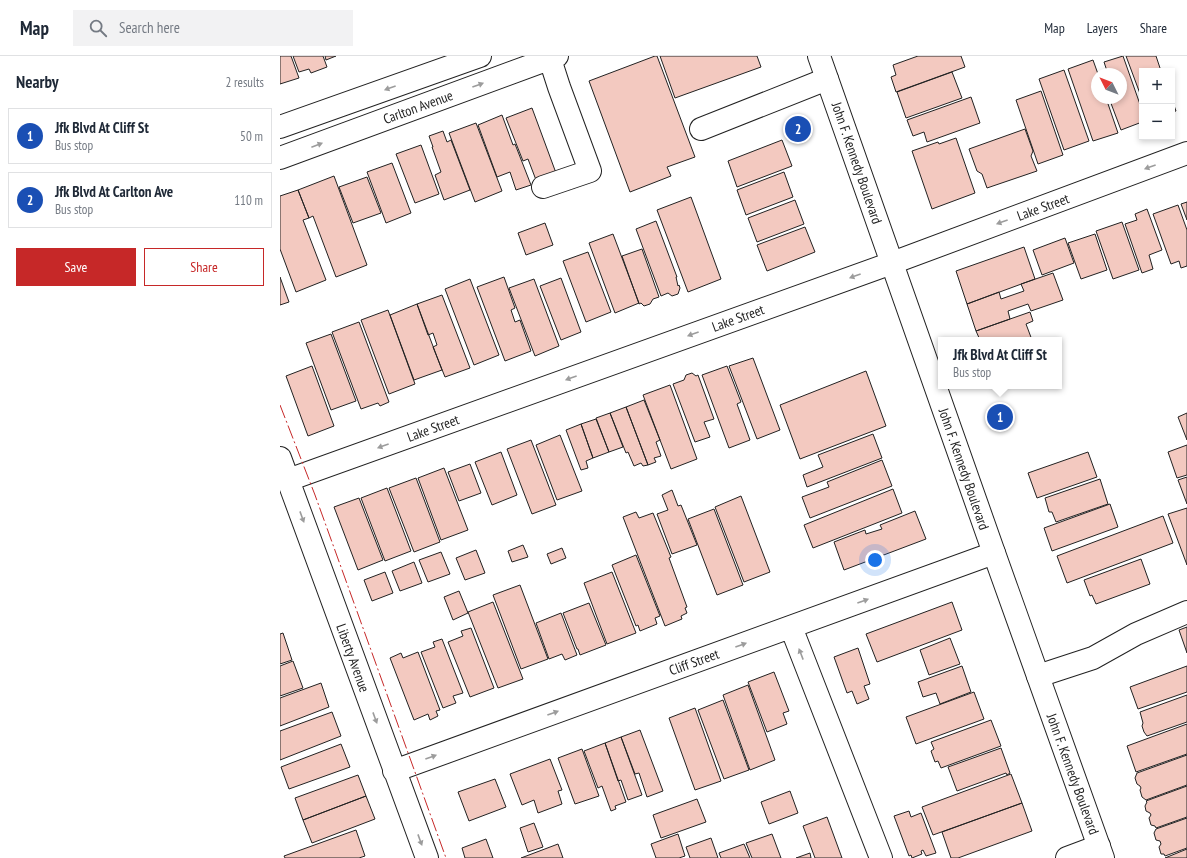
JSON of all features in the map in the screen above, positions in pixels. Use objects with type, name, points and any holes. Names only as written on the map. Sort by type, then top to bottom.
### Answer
[{"type":"street","name":"Carlton Avenue","points":[[280,127],[480,56]]},
{"type":"street","name":"John F. Kennedy Boulevard","points":[[819,56],[1101,852]]},
{"type":"street","name":"Carlton Avenue","points":[[280,158],[553,57]]},
{"type":"street","points":[[542,187],[590,171],[558,87],[553,57]]},
{"type":"street","points":[[701,129],[827,79]]},
{"type":"street","points":[[412,80],[419,106]]},
{"type":"street","name":"Lake Street","points":[[288,480],[892,262],[1187,153]]},
{"type":"street","name":"Liberty Avenue","points":[[280,458],[427,858]]},
{"type":"street","name":"Cliff Street","points":[[394,770],[994,553]]},
{"type":"street","points":[[1038,676],[1093,658],[1136,634],[1187,612]]},
{"type":"street","points":[[790,627],[880,858]]},
{"type":"street","points":[[1067,858],[1101,852]]},
{"type":"building","points":[[280,56],[291,56],[299,78],[280,84]]},
{"type":"building","points":[[293,56],[323,56],[327,67],[311,73],[309,69],[299,72]]},
{"type":"building","points":[[325,56],[336,56],[326,60]]},
{"type":"building","points":[[657,56],[695,157],[667,167],[671,176],[630,192],[589,81]]},
{"type":"building","points":[[660,56],[757,56],[761,67],[675,98]]},
{"type":"building","points":[[918,56],[961,56],[965,67],[896,92],[891,77],[896,75],[893,65]]},
{"type":"building","points":[[1123,56],[1139,101],[1139,123],[1121,130],[1111,104],[1127,104],[1127,68],[1106,68],[1104,62]]},
{"type":"building","points":[[1126,56],[1156,56],[1160,68],[1139,68],[1139,91]]},
{"type":"building","points":[[1093,60],[1096,68],[1091,68],[1091,104],[1108,104],[1118,133],[1093,141],[1068,69]]},
{"type":"building","points":[[1064,70],[1089,141],[1064,150],[1039,79]]},
{"type":"building","points":[[952,72],[962,98],[906,118],[897,92]]},
{"type":"building","points":[[1041,91],[1063,155],[1038,164],[1016,100]]},
{"type":"building","points":[[971,97],[980,123],[927,142],[924,132],[913,136],[907,120]]},
{"type":"building","points":[[532,108],[556,173],[536,180],[528,159],[523,161],[506,118]]},
{"type":"building","points":[[502,115],[513,145],[515,144],[531,185],[516,190],[510,172],[497,177],[478,125]]},
{"type":"building","points":[[476,123],[502,191],[475,202],[449,133]]},
{"type":"building","points":[[1025,129],[1033,151],[1031,156],[1037,171],[987,188],[982,174],[977,171],[969,149]]},
{"type":"building","points":[[443,131],[447,142],[451,140],[470,190],[444,200],[435,175],[441,172],[429,136]]},
{"type":"building","points":[[956,138],[975,193],[932,209],[912,151],[938,142],[939,144]]},
{"type":"building","points":[[782,140],[792,166],[737,187],[728,161]]},
{"type":"building","points":[[421,145],[439,194],[415,203],[396,154]]},
{"type":"building","points":[[392,163],[411,213],[386,223],[367,172]]},
{"type":"building","points":[[784,172],[793,197],[746,215],[737,190]]},
{"type":"building","points":[[334,176],[367,265],[336,277],[313,216],[309,218],[298,190]]},
{"type":"building","points":[[367,177],[381,213],[353,223],[339,187]]},
{"type":"building","points":[[298,190],[309,218],[303,220],[326,280],[296,292],[280,249],[280,196]]},
{"type":"building","points":[[691,197],[721,279],[688,292],[657,210]]},
{"type":"building","points":[[795,200],[804,224],[757,242],[748,218]]},
{"type":"building","points":[[1187,202],[1187,220],[1181,204]]},
{"type":"building","points":[[1178,205],[1187,230],[1187,266],[1181,268],[1179,261],[1171,264],[1153,214]]},
{"type":"building","points":[[1147,209],[1162,250],[1149,255],[1153,269],[1142,273],[1125,224],[1137,220],[1135,214]]},
{"type":"building","points":[[656,221],[677,277],[678,286],[679,285],[680,288],[678,294],[672,296],[668,293],[661,296],[636,229]]},
{"type":"building","points":[[1122,222],[1139,270],[1113,279],[1096,231]]},
{"type":"building","points":[[545,223],[553,245],[526,255],[518,233]]},
{"type":"building","points":[[805,227],[815,252],[767,271],[757,245]]},
{"type":"building","points":[[613,234],[639,303],[615,313],[589,243]]},
{"type":"building","points":[[1095,234],[1107,270],[1081,279],[1068,243]]},
{"type":"building","points":[[1065,238],[1074,263],[1042,275],[1033,250]]},
{"type":"building","points":[[1024,247],[1035,279],[967,304],[956,271]]},
{"type":"building","points":[[642,249],[659,297],[653,299],[650,304],[644,306],[641,303],[639,304],[622,256]]},
{"type":"building","points":[[588,252],[611,312],[586,322],[563,261]]},
{"type":"building","points":[[1053,273],[1063,300],[1031,311],[1028,304],[1008,311],[1010,319],[976,331],[967,304],[999,292],[1001,299],[1024,291],[1021,284]]},
{"type":"building","points":[[280,277],[289,302],[280,305]]},
{"type":"building","points":[[504,277],[515,308],[511,310],[515,322],[520,320],[531,351],[505,361],[477,287]]},
{"type":"building","points":[[561,278],[581,332],[561,340],[540,286]]},
{"type":"building","points":[[470,279],[499,355],[474,365],[445,289]]},
{"type":"building","points":[[534,279],[559,346],[535,356],[509,288]]},
{"type":"building","points":[[442,295],[470,368],[445,377],[433,347],[437,345],[433,333],[428,335],[417,304]]},
{"type":"building","points":[[417,304],[442,370],[414,380],[390,315]]},
{"type":"building","points":[[388,310],[415,384],[389,394],[361,320]]},
{"type":"building","points":[[1030,312],[1033,321],[1026,324],[1031,337],[979,337],[976,331]]},
{"type":"building","points":[[359,322],[389,402],[380,406],[378,403],[361,409],[332,332]]},
{"type":"building","points":[[331,334],[356,401],[331,410],[306,343]]},
{"type":"building","points":[[753,358],[780,430],[757,439],[729,366]]},
{"type":"building","points":[[312,366],[334,426],[308,436],[286,376]]},
{"type":"building","points":[[727,366],[741,402],[737,404],[750,440],[729,448],[702,375]]},
{"type":"building","points":[[866,371],[886,426],[800,459],[780,405]]},
{"type":"building","points":[[692,373],[696,376],[698,375],[714,419],[704,422],[710,437],[695,442],[673,384],[684,380],[686,375]]},
{"type":"building","points":[[670,385],[697,459],[671,469],[643,395]]},
{"type":"building","points":[[644,400],[660,440],[656,442],[661,456],[654,458],[656,462],[648,465],[626,407]]},
{"type":"building","points":[[626,407],[648,465],[643,466],[641,463],[634,466],[628,452],[626,453],[610,413]]},
{"type":"building","points":[[610,413],[623,447],[609,452],[596,418]]},
{"type":"building","points":[[1187,413],[1187,440],[1178,417]]},
{"type":"building","points":[[596,419],[609,452],[593,458],[581,424]]},
{"type":"building","points":[[581,424],[593,458],[586,461],[588,468],[581,470],[566,430]]},
{"type":"building","points":[[873,434],[882,458],[807,487],[803,475],[823,467],[818,455]]},
{"type":"building","points":[[560,435],[582,491],[557,500],[536,445]]},
{"type":"building","points":[[531,440],[556,505],[532,514],[507,449]]},
{"type":"building","points":[[1187,445],[1187,475],[1177,478],[1168,452]]},
{"type":"building","points":[[501,452],[517,495],[492,505],[475,462]]},
{"type":"building","points":[[1088,452],[1097,477],[1037,498],[1028,473]]},
{"type":"building","points":[[882,460],[892,486],[810,518],[802,497],[829,487],[827,482]]},
{"type":"building","points":[[470,464],[481,493],[459,501],[448,472]]},
{"type":"building","points":[[444,468],[468,530],[441,540],[418,478]]},
{"type":"building","points":[[1187,477],[1187,504],[1178,480]]},
{"type":"building","points":[[416,478],[440,542],[414,552],[389,488]]},
{"type":"building","points":[[1100,479],[1108,504],[1056,522],[1052,512],[1049,512],[1045,498]]},
{"type":"building","points":[[387,488],[411,551],[385,561],[361,498]]},
{"type":"building","points":[[893,489],[902,513],[813,548],[804,525]]},
{"type":"building","points":[[672,490],[678,506],[681,505],[697,545],[672,554],[657,514],[668,510],[662,495]]},
{"type":"building","points":[[741,496],[770,572],[744,582],[715,507]]},
{"type":"building","points":[[359,498],[383,560],[358,570],[334,507]]},
{"type":"building","points":[[1110,504],[1118,527],[1052,551],[1044,528]]},
{"type":"building","points":[[1187,508],[1187,565],[1168,514]]},
{"type":"building","points":[[714,509],[743,585],[717,595],[688,519]]},
{"type":"building","points":[[915,511],[926,539],[844,570],[834,542],[865,530],[866,534],[882,529],[880,525]]},
{"type":"building","points":[[636,512],[639,518],[653,513],[671,557],[669,558],[687,607],[685,608],[687,613],[681,616],[682,619],[665,626],[623,517]]},
{"type":"building","points":[[1163,516],[1173,543],[1067,583],[1057,556]]},
{"type":"building","points":[[523,545],[528,557],[512,562],[508,551]]},
{"type":"building","points":[[562,548],[566,558],[551,564],[547,554]]},
{"type":"building","points":[[476,550],[485,573],[465,580],[456,558]]},
{"type":"building","points":[[441,552],[450,574],[428,582],[419,560]]},
{"type":"building","points":[[636,555],[660,616],[655,618],[657,624],[640,631],[638,625],[636,626],[612,565]]},
{"type":"building","points":[[1141,559],[1150,584],[1096,604],[1092,595],[1090,596],[1084,580]]},
{"type":"building","points":[[414,562],[422,583],[400,591],[392,571]]},
{"type":"building","points":[[385,572],[393,593],[372,601],[364,580]]},
{"type":"building","points":[[612,572],[636,633],[607,644],[584,583]]},
{"type":"building","points":[[520,585],[548,659],[521,669],[493,595]]},
{"type":"building","points":[[459,591],[468,613],[453,620],[444,597]]},
{"type":"building","points":[[493,602],[523,679],[498,688],[468,612]]},
{"type":"building","points":[[952,602],[962,630],[877,662],[866,634]]},
{"type":"building","points":[[589,603],[606,645],[580,655],[563,613]]},
{"type":"building","points":[[561,613],[577,655],[565,660],[562,654],[549,659],[536,623]]},
{"type":"building","points":[[1187,627],[1187,653],[1179,630]]},
{"type":"building","points":[[471,628],[494,688],[470,697],[448,642],[463,636],[461,631]]},
{"type":"building","points":[[283,633],[292,660],[280,664],[280,634]]},
{"type":"building","points":[[950,638],[960,664],[929,675],[920,650]]},
{"type":"building","points":[[442,639],[463,693],[453,696],[456,703],[443,708],[421,652],[435,647],[433,642]]},
{"type":"building","points":[[858,648],[870,684],[864,686],[869,699],[857,704],[852,691],[847,693],[834,657]]},
{"type":"building","points":[[418,652],[440,710],[436,711],[438,716],[430,720],[428,714],[414,720],[390,658],[401,653],[403,658]]},
{"type":"building","points":[[293,661],[303,688],[280,696],[280,666]]},
{"type":"building","points":[[962,666],[971,692],[940,704],[936,693],[923,697],[918,682]]},
{"type":"building","points":[[1187,666],[1187,692],[1138,709],[1130,687]]},
{"type":"building","points":[[774,672],[789,711],[783,713],[787,724],[767,732],[748,682]]},
{"type":"building","points":[[321,683],[329,707],[280,726],[280,698]]},
{"type":"building","points":[[748,685],[775,760],[750,770],[723,695]]},
{"type":"building","points":[[974,692],[984,719],[916,744],[906,717]]},
{"type":"building","points":[[1187,695],[1187,722],[1147,736],[1142,726],[1143,723],[1140,712]]},
{"type":"building","points":[[723,700],[749,770],[724,779],[698,710]]},
{"type":"building","points":[[695,708],[721,781],[695,790],[669,718]]},
{"type":"building","points":[[332,712],[341,736],[280,760],[280,731]]},
{"type":"building","points":[[991,720],[1001,746],[941,768],[938,761],[935,762],[931,751],[934,749],[931,742]]},
{"type":"building","points":[[1187,724],[1187,754],[1136,772],[1127,746]]},
{"type":"building","points":[[640,730],[663,791],[647,797],[639,773],[635,774],[621,737]]},
{"type":"building","points":[[621,737],[642,795],[628,800],[621,780],[618,781],[605,743]]},
{"type":"building","points":[[605,743],[626,802],[615,806],[616,809],[611,811],[602,786],[598,788],[584,751]]},
{"type":"building","points":[[341,744],[350,767],[289,789],[281,767]]},
{"type":"building","points":[[1001,748],[1010,773],[1007,775],[1006,773],[957,791],[948,767]]},
{"type":"building","points":[[582,749],[599,796],[575,804],[558,758]]},
{"type":"building","points":[[1187,755],[1187,785],[1146,800],[1142,797],[1140,790],[1141,788],[1137,784],[1135,778],[1137,773]]},
{"type":"building","points":[[550,759],[562,790],[558,791],[562,804],[538,813],[534,800],[522,805],[510,774]]},
{"type":"building","points":[[1011,774],[1022,803],[933,835],[922,807]]},
{"type":"building","points":[[358,775],[366,796],[303,820],[295,798]]},
{"type":"building","points":[[495,779],[506,807],[469,821],[458,792]]},
{"type":"building","points":[[1187,786],[1187,817],[1156,828],[1155,826],[1151,825],[1149,818],[1151,815],[1146,811],[1146,801]]},
{"type":"building","points":[[790,791],[798,813],[769,824],[761,802]]},
{"type":"building","points":[[366,796],[375,819],[312,843],[303,820]]},
{"type":"building","points":[[697,799],[706,822],[661,838],[653,815]]},
{"type":"building","points":[[1022,803],[1032,831],[958,858],[951,858],[942,832]]},
{"type":"building","points":[[909,811],[911,817],[921,813],[936,853],[926,856],[923,850],[921,851],[922,854],[912,858],[911,855],[909,856],[894,816]]},
{"type":"building","points":[[827,817],[842,858],[815,858],[803,826]]},
{"type":"building","points":[[1187,818],[1187,848],[1165,856],[1164,854],[1161,854],[1159,847],[1161,844],[1160,841],[1156,840],[1154,833],[1156,829]]},
{"type":"building","points":[[534,823],[543,847],[528,852],[520,828]]},
{"type":"building","points":[[356,830],[365,856],[359,858],[285,858],[284,856]]},
{"type":"building","points":[[678,834],[685,856],[679,858],[656,858],[651,844]]},
{"type":"building","points":[[772,834],[781,858],[752,858],[746,843]]},
{"type":"building","points":[[711,838],[718,858],[690,858],[686,847]]},
{"type":"building","points":[[486,839],[493,858],[465,858],[462,848]]},
{"type":"building","points":[[558,844],[563,858],[521,858]]},
{"type":"building","points":[[744,844],[750,858],[721,858],[719,853]]},
{"type":"building","points":[[1187,849],[1187,858],[1165,858]]},
{"type":"building","points":[[810,853],[811,858],[796,858]]},
{"type":"power","points":[[280,405],[315,495],[446,858]]},
{"type":"place","name":"Jfk Blvd At Carlton Ave","points":[[798,129]]},
{"type":"place","name":"Jfk Blvd At Cliff St","points":[[1000,417]]}]
